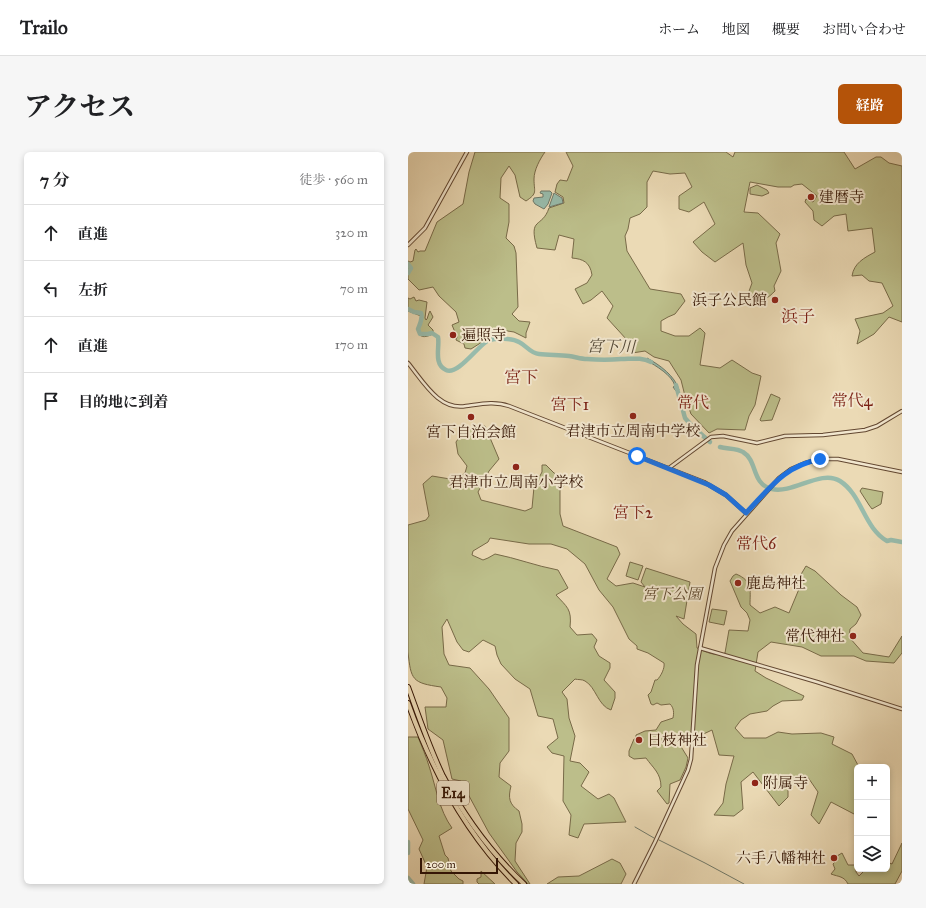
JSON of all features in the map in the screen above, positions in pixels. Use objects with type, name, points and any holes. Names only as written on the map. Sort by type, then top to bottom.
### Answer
[{"type":"highway","name":"E14","points":[[408,687],[432,750],[459,804],[485,841],[524,884]]},
{"type":"highway","name":"E14","points":[[408,703],[427,753],[449,797],[481,844],[516,884]]},
{"type":"street","points":[[408,245],[425,228],[467,152]]},
{"type":"street","points":[[408,363],[434,395],[441,401],[460,407],[492,403],[503,404],[669,468],[715,488],[726,495],[746,513]]},
{"type":"street","points":[[669,468],[711,437],[723,436],[757,444],[781,436],[823,435],[864,430],[877,426],[902,411]]},
{"type":"street","points":[[634,884],[688,770],[695,679],[700,648],[716,564],[728,538],[746,513],[779,478],[795,467],[805,463],[820,459],[843,459],[902,472]]},
{"type":"street","points":[[700,648],[902,708]]},
{"type":"green space","points":[[475,152],[545,152],[539,161],[535,172],[534,194],[526,201],[520,197],[515,175],[509,166],[501,178],[500,198],[509,204],[509,222],[506,238],[514,246],[516,253],[518,307],[512,314],[519,321],[530,322],[526,333],[526,338],[514,332],[501,330],[471,349],[465,348],[464,344],[456,340],[457,337],[452,325],[459,322],[456,312],[439,296],[433,287],[419,290],[408,279],[408,261],[413,261],[416,249],[418,252],[425,251],[437,222],[463,204],[469,172]]},
{"type":"green space","points":[[566,152],[726,152],[733,157],[735,152],[844,152],[855,169],[876,157],[881,157],[889,163],[902,166],[902,322],[889,317],[874,334],[857,344],[860,331],[855,319],[883,313],[893,306],[882,283],[869,281],[862,275],[852,276],[857,264],[875,252],[872,228],[848,231],[846,214],[834,216],[822,226],[814,220],[813,211],[805,202],[806,199],[813,202],[817,196],[802,184],[791,187],[778,187],[750,182],[744,212],[758,213],[780,234],[776,243],[781,271],[774,286],[775,291],[765,299],[762,299],[748,294],[752,283],[746,265],[743,243],[715,262],[702,252],[693,242],[715,224],[704,202],[689,212],[679,209],[679,196],[692,187],[685,173],[670,174],[653,171],[647,182],[647,207],[640,214],[630,218],[625,236],[627,251],[650,289],[681,294],[685,301],[675,314],[661,321],[661,331],[675,336],[689,336],[700,328],[705,333],[700,365],[720,368],[732,360],[752,373],[761,376],[755,405],[749,416],[745,430],[717,429],[709,433],[691,414],[681,380],[669,361],[654,357],[645,351],[632,353],[626,350],[627,340],[607,318],[613,306],[602,291],[591,300],[583,304],[575,289],[587,283],[592,275],[588,264],[579,259],[572,258],[574,239],[559,235],[555,250],[537,248],[534,231],[535,227],[543,219],[549,208],[564,203],[563,197],[555,192],[557,184],[560,180],[567,181],[573,166]]},
{"type":"green space","points":[[757,185],[767,190],[769,193],[762,196],[750,194],[750,188]]},
{"type":"green space","points":[[414,297],[416,301],[419,300],[427,302],[425,318],[426,320],[430,311],[433,317],[428,325],[433,330],[433,334],[423,337],[420,335],[419,329],[421,316],[408,311],[408,298],[410,299]]},
{"type":"green space","points":[[771,394],[780,399],[772,420],[761,421],[760,420]]},
{"type":"green space","name":"宮下公園","points":[[485,426],[499,459],[489,471],[478,492],[481,500],[525,511],[532,508],[534,487],[542,472],[542,465],[546,465],[554,473],[566,479],[567,483],[560,489],[560,514],[563,526],[617,547],[620,554],[607,579],[616,586],[633,583],[645,587],[641,582],[646,568],[690,582],[684,619],[676,616],[683,624],[696,634],[697,648],[715,654],[725,653],[729,630],[748,631],[750,620],[747,613],[741,607],[730,581],[733,576],[736,574],[748,583],[750,590],[750,605],[760,613],[775,607],[789,613],[799,589],[797,581],[806,566],[815,571],[841,595],[857,607],[861,615],[856,624],[850,629],[849,637],[863,653],[889,657],[902,636],[902,653],[894,663],[866,661],[854,656],[821,656],[802,647],[771,642],[758,652],[755,671],[766,678],[804,696],[802,700],[782,701],[767,711],[750,714],[741,720],[735,728],[744,738],[766,738],[778,732],[792,734],[821,733],[834,737],[832,744],[852,754],[857,764],[854,764],[854,814],[831,802],[819,824],[811,815],[818,792],[807,776],[788,785],[788,797],[779,806],[753,772],[741,782],[743,809],[734,816],[714,815],[723,803],[726,784],[734,756],[719,755],[712,730],[680,745],[688,758],[680,780],[670,784],[669,803],[667,804],[657,791],[661,787],[661,782],[654,768],[646,758],[634,759],[629,756],[629,751],[634,739],[636,739],[636,735],[645,731],[656,730],[661,722],[673,718],[674,714],[670,704],[661,705],[657,703],[653,705],[651,704],[648,695],[651,692],[655,680],[657,680],[661,674],[664,663],[648,653],[637,649],[637,646],[629,639],[613,607],[599,590],[585,564],[567,549],[551,544],[529,544],[490,538],[488,542],[473,551],[472,555],[483,560],[495,554],[558,570],[568,588],[556,595],[568,609],[570,616],[570,627],[577,635],[592,634],[597,640],[594,647],[599,656],[610,663],[610,668],[604,680],[615,692],[615,698],[611,710],[603,705],[589,684],[584,680],[575,679],[562,692],[567,699],[569,718],[575,736],[570,761],[580,763],[589,772],[581,786],[598,799],[609,794],[614,798],[626,822],[584,824],[578,838],[569,835],[571,815],[563,801],[564,756],[552,753],[547,747],[558,738],[553,719],[538,716],[530,689],[515,679],[501,664],[495,646],[483,640],[469,652],[463,650],[457,642],[447,619],[442,627],[444,654],[449,665],[470,668],[489,689],[509,718],[509,751],[500,763],[499,777],[511,786],[510,800],[513,806],[519,811],[522,832],[516,843],[515,861],[530,884],[528,884],[517,872],[489,833],[461,781],[452,779],[443,740],[428,729],[425,707],[446,707],[447,698],[441,687],[419,682],[412,674],[410,669],[408,652],[408,525],[426,520],[429,516],[423,484],[432,476],[456,480],[465,473],[467,466],[458,454],[456,442],[465,429]]},
{"type":"green space","points":[[862,488],[883,492],[881,504],[872,509],[860,491]]},
{"type":"green space","points":[[630,562],[643,566],[638,580],[626,576]]},
{"type":"green space","points":[[712,609],[727,611],[724,625],[709,622]]},
{"type":"green space","points":[[408,737],[418,737],[425,755],[441,806],[452,828],[439,836],[445,855],[448,858],[451,871],[463,881],[463,884],[424,884],[427,867],[419,849],[423,840],[408,809]]},
{"type":"green space","points":[[902,843],[902,871],[895,884],[848,884],[843,878],[831,874],[835,869],[833,864],[838,859],[837,856],[842,853],[848,865],[854,865],[854,872],[856,872],[859,876],[863,872],[890,872],[890,863],[892,864]]},
{"type":"green space","points":[[612,859],[620,863],[626,874],[621,884],[547,884],[558,877],[579,876]]},
{"type":"green space","points":[[481,871],[495,884],[479,884],[477,879],[481,877]]},
{"type":"shaded area","points":[[541,191],[550,191],[552,193],[548,204],[544,209],[535,204],[533,201],[534,198],[543,197],[543,194],[540,193]]},
{"type":"shaded area","points":[[554,193],[562,198],[563,203],[549,207]]},
{"type":"shaded area","points":[[647,358],[671,376],[679,390],[676,391],[673,387],[675,386],[671,378],[646,360]]},
{"type":"waterway","name":"宮下川","points":[[408,264],[411,268],[408,273]]},
{"type":"waterway","name":"宮下川","points":[[408,309],[421,313],[422,315],[418,329],[420,334],[432,333],[438,337],[438,360],[442,367],[446,370],[451,371],[462,364],[489,340],[500,339],[516,341],[533,352],[539,354],[596,360],[640,359],[651,362]]},
{"type":"waterway","name":"宮下川","points":[[676,385],[685,418],[710,442]]},
{"type":"waterway","name":"宮下川","points":[[720,447],[738,450],[748,456],[761,482],[765,486],[772,489],[780,490],[824,478],[832,478],[840,481],[853,494],[873,528],[879,535],[887,541],[891,540],[902,542]]},
{"type":"waterway","points":[[635,827],[654,838]]},
{"type":"waterway","points":[[659,840],[744,884]]},
{"type":"waterway","points":[[408,842],[408,853]]},
{"type":"waterway","points":[[408,878],[413,884]]},
{"type":"place","name":"建暦寺","points":[[811,197]]},
{"type":"place","name":"浜子公民館","points":[[775,300]]},
{"type":"place","name":"遍照寺","points":[[453,335]]},
{"type":"place","name":"君津市立周南中学校","points":[[633,416]]},
{"type":"place","name":"宮下自治会館","points":[[471,417]]},
{"type":"place","name":"君津市立周南小学校","points":[[516,467]]},
{"type":"place","name":"鹿島神社","points":[[738,583]]},
{"type":"place","name":"常代神社","points":[[853,636]]},
{"type":"place","name":"日枝神社","points":[[639,740]]},
{"type":"place","name":"附属寺","points":[[755,783]]},
{"type":"place","name":"六手八幡神社","points":[[834,858]]},
{"type":"district","name":"浜子","points":[[798,316]]},
{"type":"district","name":"宮下","points":[[521,377]]},
{"type":"district","name":"常代4","points":[[852,400]]},
{"type":"district","name":"常代","points":[[693,402]]},
{"type":"district","name":"宮下1","points":[[570,404]]},
{"type":"district","name":"宮下2","points":[[633,512]]},
{"type":"district","name":"常代6","points":[[756,543]]},
{"type":"route","points":[[637,456],[709,485],[726,495],[746,513],[785,473],[798,465],[820,459]]}]
